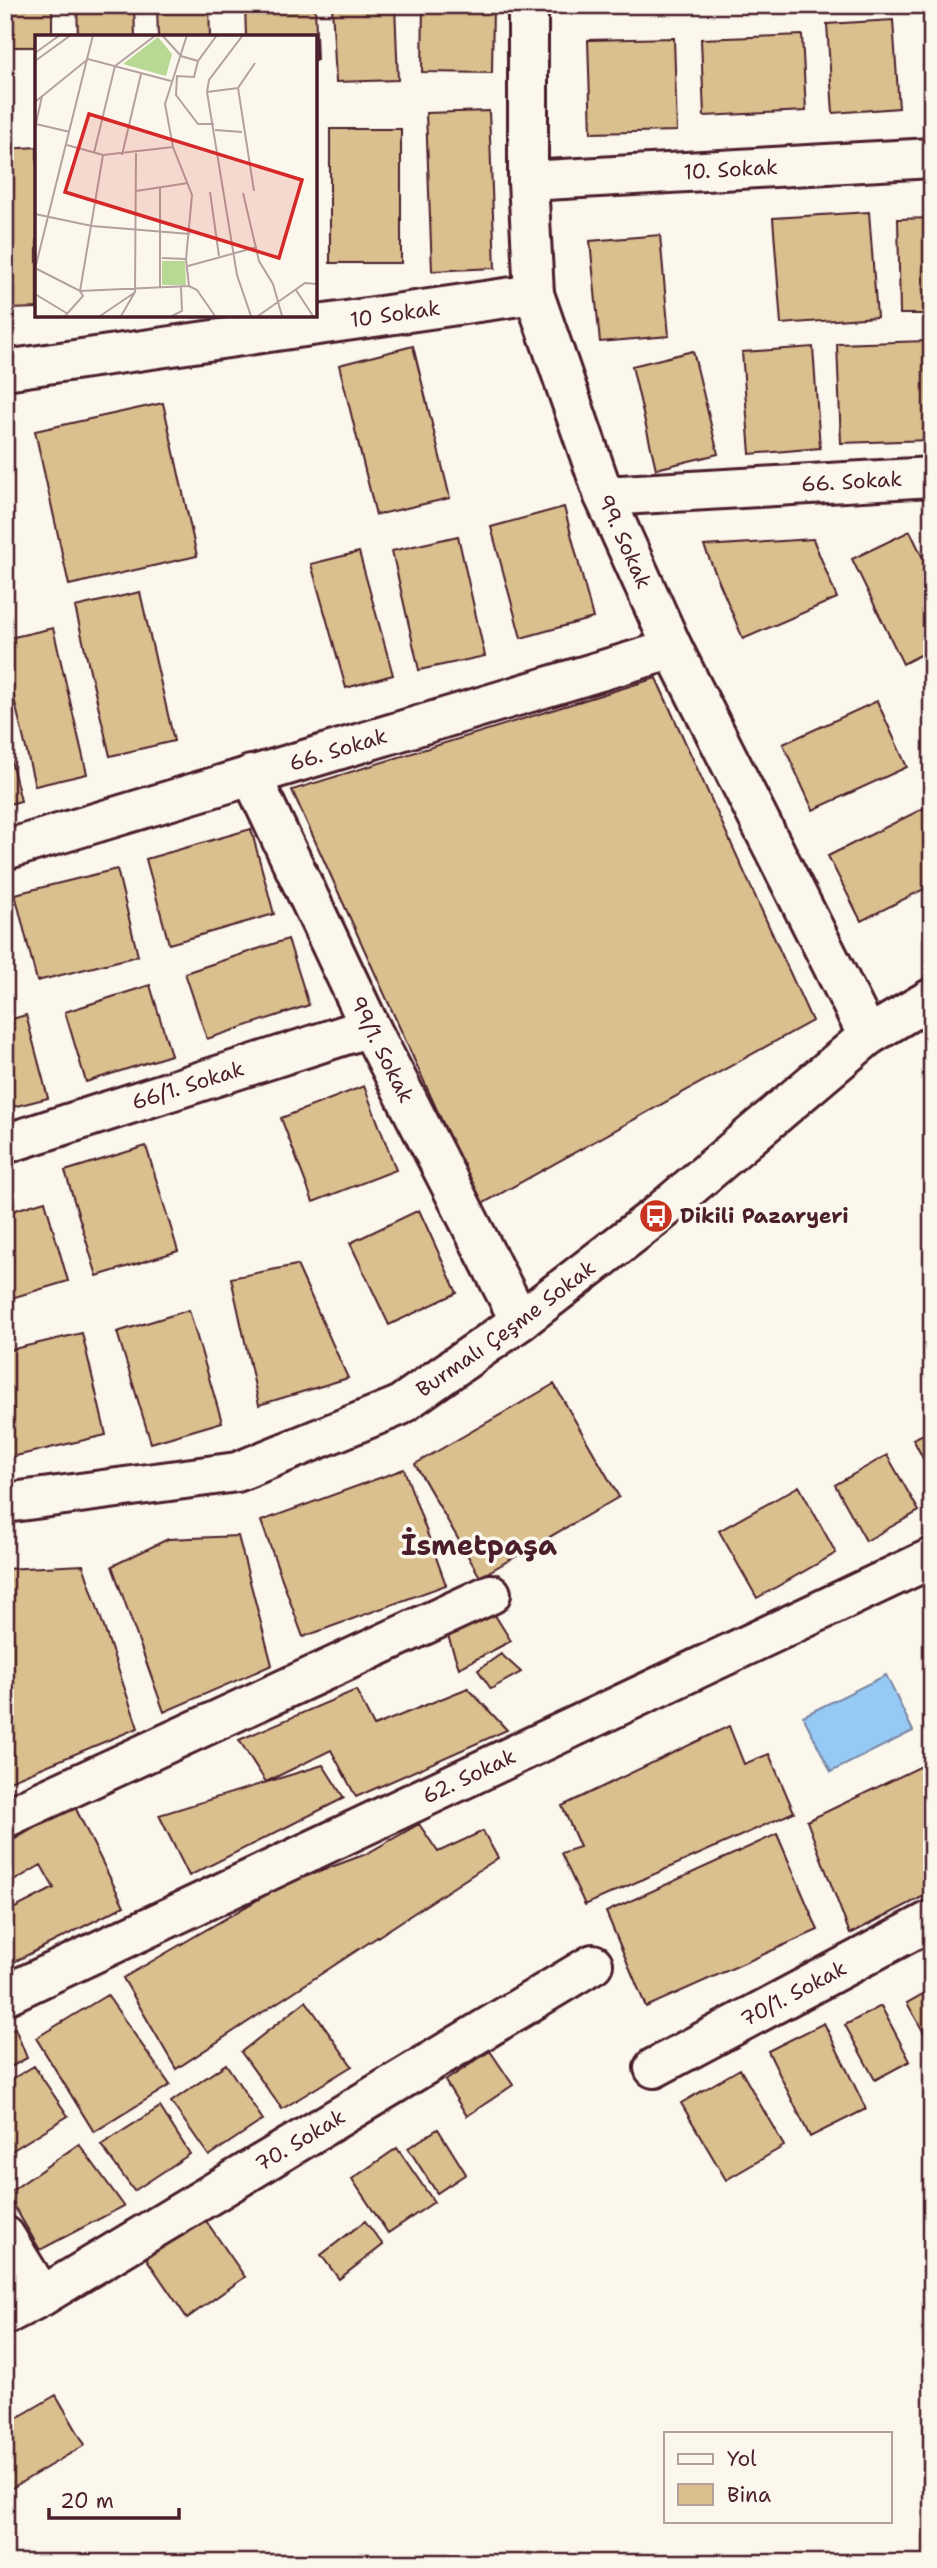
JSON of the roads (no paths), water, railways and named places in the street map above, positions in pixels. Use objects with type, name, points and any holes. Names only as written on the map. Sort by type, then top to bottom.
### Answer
[{"type":"street","name":"99. Sokak","points":[[528,5],[528,181],[534,294],[604,496],[673,649],[867,1036]]},
{"type":"street","name":"10. Sokak","points":[[528,181],[932,158]]},
{"type":"street","name":"10 Sokak","points":[[5,370],[534,294]]},
{"type":"street","name":"66. Sokak","points":[[604,496],[932,477]]},
{"type":"street","name":"66. Sokak","points":[[5,849],[673,649]]},
{"type":"street","name":"99/1. Sokak","points":[[251,775],[370,1027],[520,1321]]},
{"type":"street","name":"Burmalı Çeşme Sokak","points":[[5,1503],[237,1472],[399,1406],[520,1321],[656,1216],[867,1036],[932,998]]},
{"type":"street","name":"66/1. Sokak","points":[[5,1144],[370,1027]]},
{"type":"street","name":"62. Sokak","points":[[5,1996],[932,1558]]},
{"type":"street","points":[[5,1818],[491,1594]]},
{"type":"street","name":"70/1. Sokak","points":[[654,2068],[932,1920]]},
{"type":"street","name":"70. Sokak","points":[[5,2315],[41,2296],[593,1964]]},
{"type":"street","points":[[5,2236],[41,2296]]},
{"type":"water","points":[[886,1675],[913,1731],[831,1772],[803,1716]]},
{"type":"place","name":"Dikili Pazaryeri","points":[[656,1216]]},
{"type":"district","name":"İsmetpaşa","points":[[479,1545]]}]
